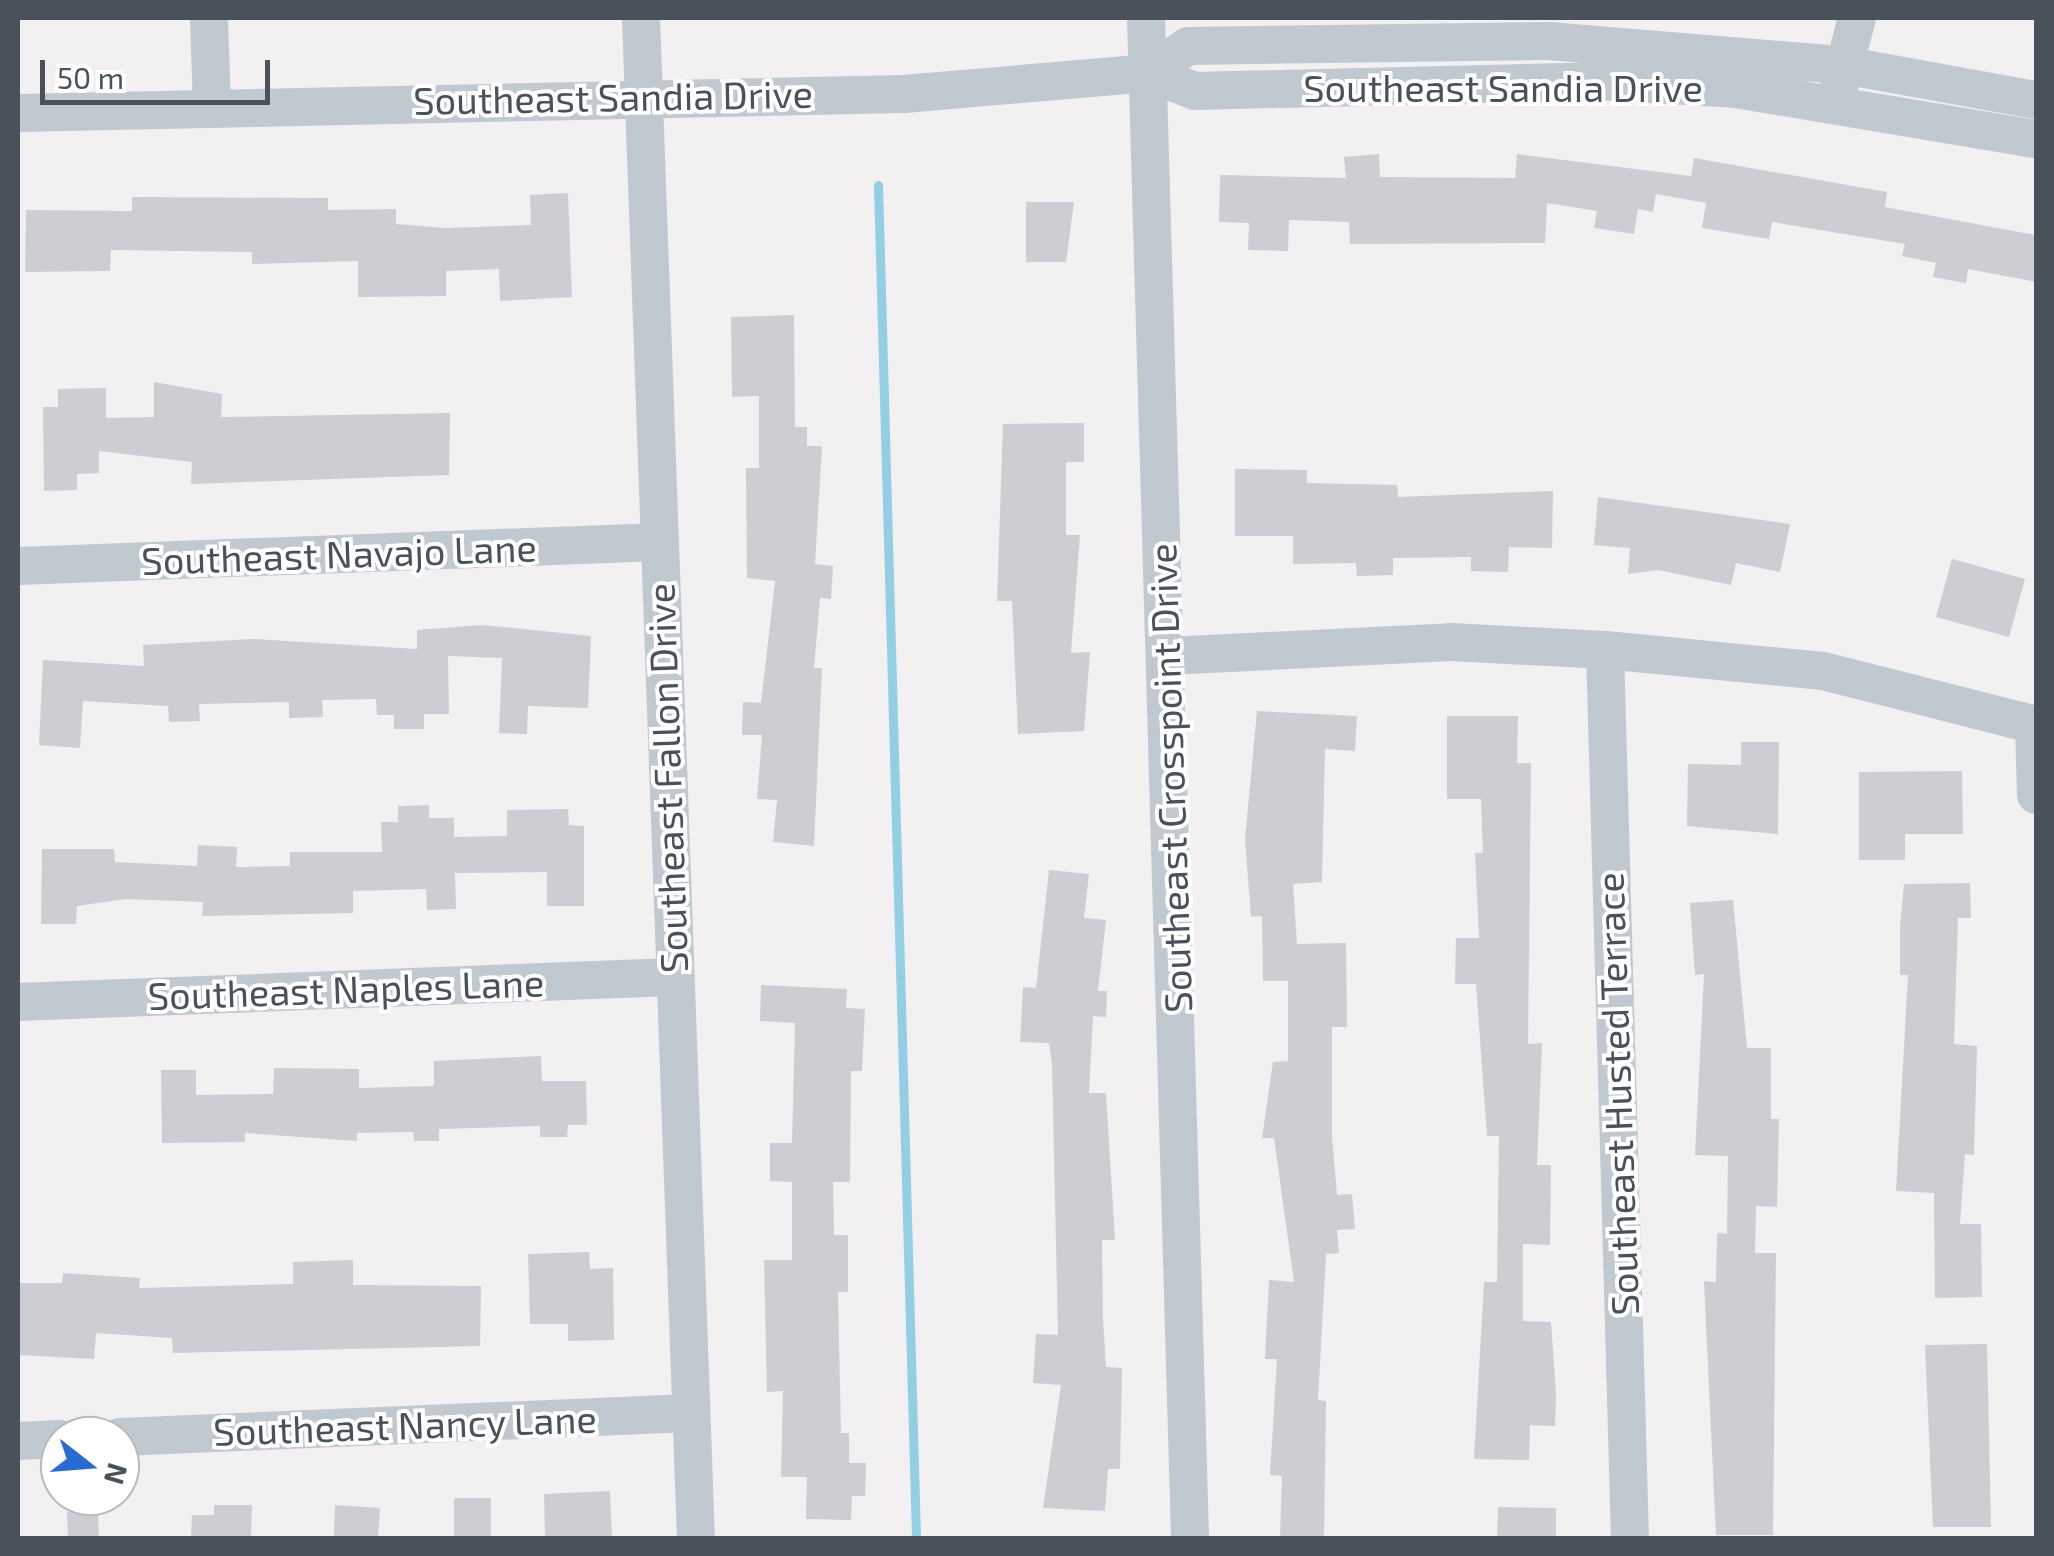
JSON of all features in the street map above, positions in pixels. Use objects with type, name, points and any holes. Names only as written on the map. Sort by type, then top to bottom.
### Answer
[{"type":"street","points":[[209,18],[212,107]]},
{"type":"street","name":"Southeast Fallon Drive","points":[[641,18],[696,1538]]},
{"type":"street","name":"Southeast Crosspoint Drive","points":[[1146,18],[1190,1538]]},
{"type":"street","points":[[1835,104],[1857,18]]},
{"type":"street","name":"Southeast Sandia Drive","points":[[1148,72],[1188,46],[1549,41],[1843,65],[2036,100]]},
{"type":"street","name":"Southeast Sandia Drive","points":[[18,112],[645,93],[904,94],[1148,72],[1195,91],[1595,81],[1835,104],[2036,139]]},
{"type":"street","name":"Southeast Navajo Lane","points":[[18,566],[660,542]]},
{"type":"street","points":[[1167,656],[1451,642],[1605,650],[1823,672],[2035,725],[2036,795]]},
{"type":"street","name":"Southeast Husted Terrace","points":[[1605,650],[1630,1538]]},
{"type":"street","name":"Southeast Naples Lane","points":[[18,1002],[674,977]]},
{"type":"street","name":"Southeast Nancy Lane","points":[[140,1436],[690,1413]]},
{"type":"building","points":[[1379,154],[1380,177],[1515,178],[1517,154],[1691,176],[1694,158],[1887,192],[1885,207],[2036,235],[2036,282],[1968,269],[1966,283],[1933,277],[1936,263],[1902,256],[1905,244],[1772,222],[1769,239],[1702,228],[1706,203],[1656,194],[1653,212],[1638,209],[1634,234],[1594,228],[1597,211],[1547,203],[1545,243],[1350,244],[1349,222],[1289,220],[1288,251],[1248,250],[1249,223],[1219,222],[1220,175],[1346,178],[1344,157]]},
{"type":"building","points":[[568,193],[572,297],[500,301],[499,269],[446,271],[446,296],[358,297],[358,261],[252,264],[252,252],[111,250],[110,271],[25,272],[26,210],[132,211],[132,197],[328,198],[328,210],[396,209],[396,224],[446,228],[531,225],[530,195]]},
{"type":"building","points":[[1026,202],[1074,202],[1066,262],[1026,262]]},
{"type":"building","points":[[794,315],[795,427],[807,427],[807,446],[822,446],[815,564],[833,566],[831,599],[820,598],[814,668],[822,668],[814,846],[773,842],[777,800],[757,799],[762,735],[742,735],[743,702],[761,703],[775,581],[747,578],[746,468],[759,468],[759,396],[732,397],[731,317]]},
{"type":"building","points":[[154,382],[222,394],[221,417],[450,413],[449,475],[191,484],[192,462],[99,451],[99,473],[77,474],[77,490],[44,491],[43,407],[58,407],[58,389],[106,388],[106,418],[154,417]]},
{"type":"building","points":[[1084,423],[1084,462],[1066,462],[1066,535],[1080,535],[1071,653],[1090,652],[1084,731],[1018,734],[1012,601],[997,601],[1003,424]]},
{"type":"building","points":[[1235,469],[1307,470],[1307,483],[1397,485],[1398,497],[1553,491],[1552,548],[1509,547],[1508,572],[1471,571],[1471,557],[1393,558],[1393,575],[1357,576],[1356,563],[1293,564],[1293,536],[1235,536]]},
{"type":"building","points":[[1598,497],[1790,524],[1780,572],[1736,563],[1731,585],[1658,570],[1628,574],[1630,548],[1594,545]]},
{"type":"building","points":[[1952,559],[2025,579],[2009,637],[1936,617]]},
{"type":"building","points":[[482,625],[591,636],[588,708],[528,706],[527,734],[499,733],[502,658],[448,656],[449,714],[424,714],[424,729],[394,729],[394,715],[377,715],[376,699],[322,700],[323,717],[289,718],[289,702],[199,704],[200,721],[169,722],[168,706],[83,701],[80,748],[39,745],[43,660],[144,666],[143,645],[253,639],[417,649],[417,630]]},
{"type":"building","points":[[1257,711],[1357,716],[1355,751],[1325,749],[1322,882],[1293,884],[1297,944],[1346,943],[1347,1027],[1332,1027],[1332,1137],[1337,1195],[1352,1194],[1355,1229],[1337,1230],[1339,1253],[1326,1254],[1318,1400],[1326,1401],[1324,1538],[1280,1538],[1282,1476],[1270,1475],[1277,1359],[1265,1359],[1269,1280],[1294,1282],[1274,1138],[1262,1138],[1273,1062],[1288,1061],[1288,981],[1263,981],[1262,916],[1251,917],[1245,839]]},
{"type":"building","points":[[1447,716],[1518,716],[1517,763],[1531,763],[1528,1044],[1542,1043],[1537,1165],[1551,1165],[1550,1245],[1523,1244],[1523,1321],[1551,1322],[1556,1394],[1555,1426],[1530,1425],[1529,1460],[1474,1459],[1484,1282],[1497,1282],[1499,1136],[1487,1136],[1476,984],[1455,984],[1456,938],[1479,938],[1475,853],[1483,853],[1481,799],[1447,799]]},
{"type":"building","points":[[1741,742],[1779,742],[1778,834],[1687,826],[1688,764],[1741,765]]},
{"type":"building","points":[[1962,771],[1963,834],[1905,834],[1905,860],[1859,860],[1859,772]]},
{"type":"building","points":[[429,805],[429,818],[454,818],[454,837],[507,836],[507,810],[568,809],[569,825],[584,826],[584,906],[547,906],[547,872],[455,873],[456,909],[427,910],[426,889],[353,891],[353,913],[202,916],[203,902],[126,899],[77,906],[76,924],[41,924],[42,849],[114,849],[115,862],[197,866],[198,845],[237,847],[236,867],[290,866],[290,852],[382,852],[381,822],[398,822],[398,806]]},
{"type":"building","points":[[1049,870],[1089,874],[1084,918],[1106,920],[1098,991],[1107,991],[1106,1017],[1093,1016],[1089,1093],[1106,1093],[1115,1240],[1102,1240],[1103,1319],[1106,1367],[1122,1368],[1120,1469],[1108,1469],[1105,1511],[1043,1508],[1061,1385],[1033,1383],[1036,1334],[1058,1335],[1052,1065],[1049,1043],[1020,1042],[1023,987],[1036,988]]},
{"type":"building","points":[[1970,883],[1971,918],[1958,918],[1954,1044],[1977,1046],[1974,1155],[1965,1154],[1960,1224],[1981,1224],[1982,1297],[1935,1298],[1934,1193],[1896,1191],[1908,975],[1900,975],[1900,926],[1904,884]]},
{"type":"building","points":[[1733,900],[1747,1048],[1771,1048],[1771,1119],[1779,1119],[1777,1207],[1756,1206],[1755,1253],[1776,1253],[1773,1535],[1716,1535],[1704,1281],[1716,1282],[1717,1233],[1727,1234],[1728,1156],[1695,1155],[1704,974],[1695,975],[1690,903]]},
{"type":"building","points":[[761,985],[847,989],[846,1008],[865,1009],[862,1071],[851,1071],[850,1182],[833,1182],[834,1235],[848,1235],[848,1292],[838,1292],[841,1433],[849,1433],[849,1463],[866,1463],[865,1496],[852,1496],[851,1520],[806,1519],[807,1477],[781,1477],[783,1391],[767,1392],[764,1260],[792,1260],[792,1182],[770,1181],[770,1143],[792,1143],[795,1023],[760,1021]]},
{"type":"building","points":[[541,1056],[542,1081],[586,1081],[587,1125],[568,1125],[567,1137],[540,1137],[540,1126],[439,1129],[439,1141],[414,1141],[413,1132],[357,1133],[357,1141],[245,1133],[245,1142],[162,1143],[161,1070],[196,1070],[196,1095],[273,1094],[274,1068],[359,1069],[359,1088],[434,1086],[434,1061]]},
{"type":"building","points":[[589,1252],[590,1269],[613,1268],[614,1340],[568,1341],[568,1324],[530,1324],[528,1254]]},
{"type":"building","points":[[353,1260],[353,1285],[481,1286],[480,1346],[173,1353],[172,1338],[96,1333],[94,1359],[18,1355],[18,1283],[62,1283],[63,1273],[140,1278],[139,1288],[293,1284],[293,1262]]},
{"type":"building","points":[[1987,1344],[1991,1527],[1933,1527],[1925,1345]]},
{"type":"building","points":[[610,1491],[612,1538],[545,1538],[544,1494]]},
{"type":"building","points":[[454,1498],[491,1498],[491,1538],[454,1538]]},
{"type":"building","points":[[214,1505],[252,1505],[251,1538],[191,1538],[192,1515],[214,1515]]},
{"type":"building","points":[[335,1505],[380,1508],[378,1538],[334,1538]]},
{"type":"building","points":[[1498,1507],[1556,1508],[1556,1538],[1497,1538]]},
{"type":"building","points":[[67,1516],[98,1516],[99,1538],[68,1538]]},
{"type":"waterway","points":[[878,185],[916,1538]]}]
